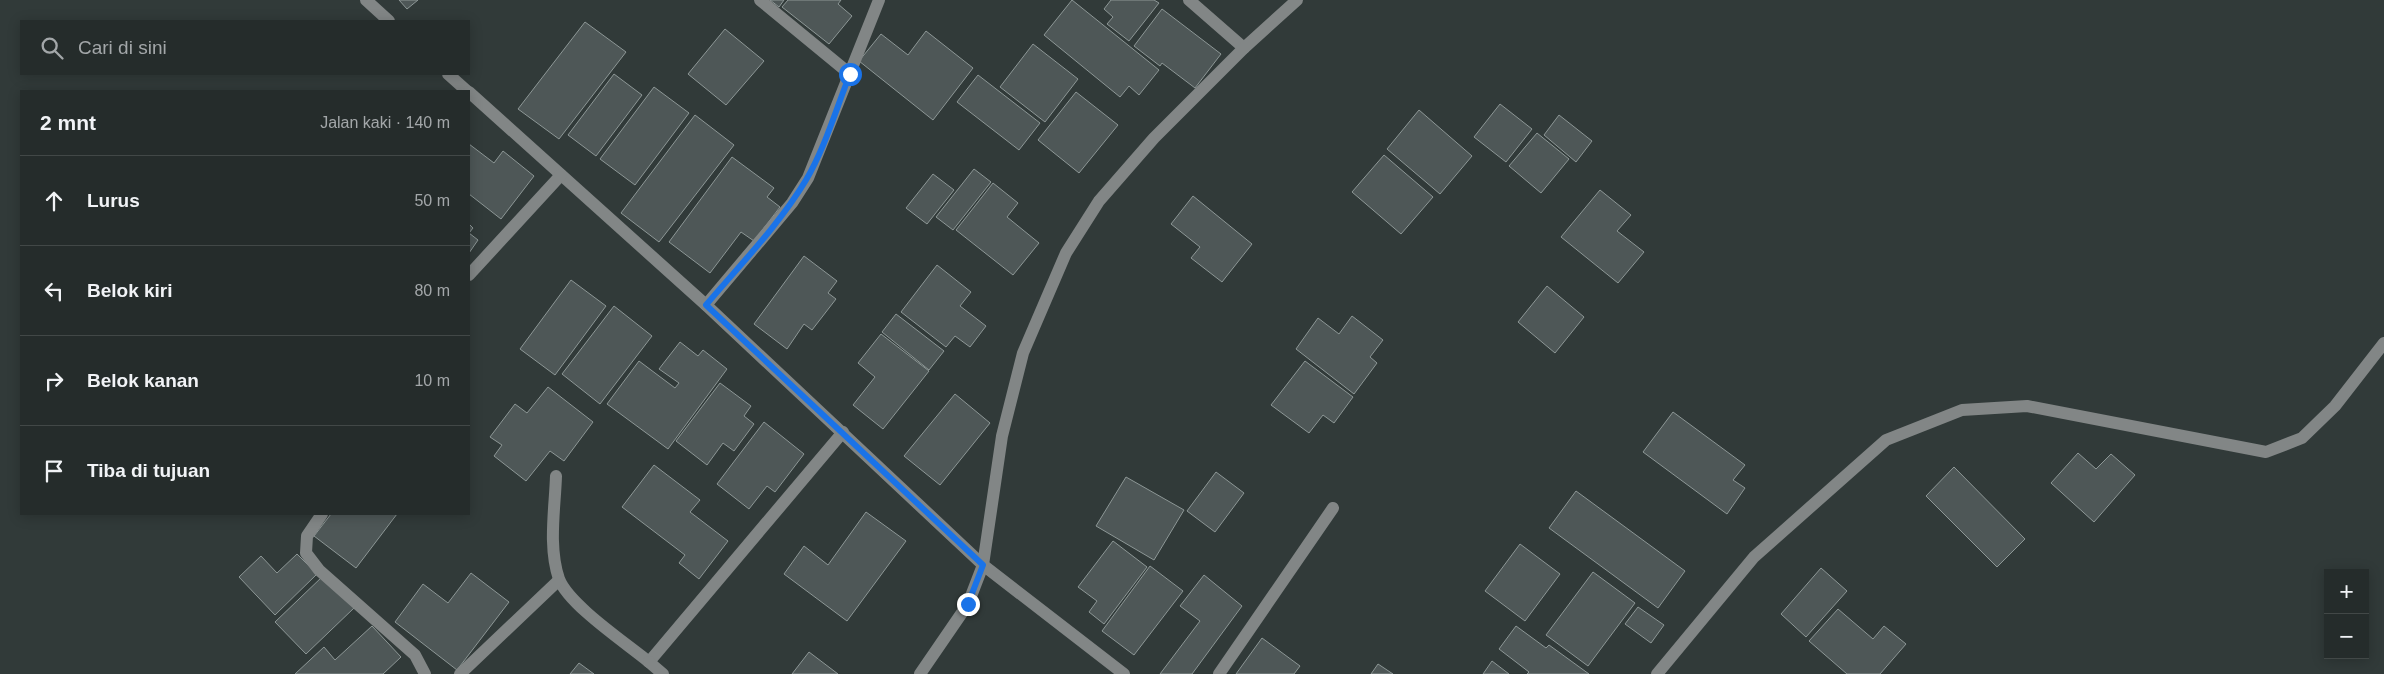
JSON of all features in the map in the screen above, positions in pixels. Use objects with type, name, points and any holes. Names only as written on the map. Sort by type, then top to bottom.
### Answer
[{"type":"street","points":[[366,0],[389,20]]},
{"type":"street","points":[[760,0],[850,74]]},
{"type":"street","points":[[706,305],[796,197],[820,152],[879,0]]},
{"type":"street","points":[[1189,0],[1244,48]]},
{"type":"street","points":[[920,674],[968,604],[983,565],[1002,436],[1023,353],[1066,254],[1099,201],[1148,145],[1244,48],[1297,0]]},
{"type":"street","points":[[449,75],[466,90]]},
{"type":"street","points":[[470,94],[706,305],[844,432],[983,565],[1124,674]]},
{"type":"street","points":[[470,274],[561,175]]},
{"type":"street","points":[[1657,674],[1754,557],[1886,440],[1962,410],[2028,406],[2266,452],[2302,438],[2335,406],[2384,343]]},
{"type":"street","points":[[649,662],[844,432]]},
{"type":"street","points":[[556,476],[553,550],[560,580],[572,598],[663,674]]},
{"type":"street","points":[[1219,674],[1333,508]]},
{"type":"street","points":[[321,515],[307,536],[306,553],[319,570],[415,655],[425,674]]},
{"type":"street","points":[[460,674],[560,580]]},
{"type":"building","points":[[399,0],[418,0],[407,9]]},
{"type":"building","points":[[770,0],[784,0],[779,7]]},
{"type":"building","points":[[788,0],[841,0],[838,4],[852,16],[829,44],[782,7]]},
{"type":"building","points":[[1072,0],[1159,70],[1139,95],[1129,86],[1120,97],[1044,35]]},
{"type":"building","points":[[1111,0],[1154,0],[1159,3],[1129,41],[1107,24],[1113,17],[1104,9]]},
{"type":"building","points":[[1162,9],[1221,54],[1195,88],[1162,63],[1160,66],[1134,46]]},
{"type":"building","points":[[585,22],[626,52],[559,139],[518,109]]},
{"type":"building","points":[[725,29],[764,61],[726,105],[688,74]]},
{"type":"building","points":[[926,31],[973,68],[933,120],[859,61],[881,34],[908,55]]},
{"type":"building","points":[[1033,44],[1078,79],[1045,122],[1000,87]]},
{"type":"building","points":[[614,74],[642,95],[596,156],[568,135]]},
{"type":"building","points":[[978,75],[1040,123],[1019,150],[957,102]]},
{"type":"building","points":[[654,87],[689,113],[635,185],[600,159]]},
{"type":"building","points":[[1076,92],[1118,125],[1079,173],[1038,140]]},
{"type":"building","points":[[1500,104],[1532,129],[1506,162],[1474,137]]},
{"type":"building","points":[[1419,110],[1472,156],[1440,194],[1387,149]]},
{"type":"building","points":[[695,115],[734,145],[659,242],[621,213]]},
{"type":"building","points":[[1559,115],[1592,141],[1576,162],[1544,135]]},
{"type":"building","points":[[1537,133],[1569,159],[1541,193],[1509,166]]},
{"type":"building","points":[[470,145],[494,163],[503,151],[534,176],[501,219],[470,195]]},
{"type":"building","points":[[1384,155],[1433,197],[1401,234],[1352,192]]},
{"type":"building","points":[[732,157],[774,188],[767,197],[780,207],[754,241],[741,232],[710,273],[669,242]]},
{"type":"building","points":[[974,169],[991,182],[953,230],[936,217]]},
{"type":"building","points":[[933,174],[954,190],[927,224],[906,208]]},
{"type":"building","points":[[993,183],[1018,203],[1007,217],[1039,243],[1013,275],[956,230]]},
{"type":"building","points":[[1600,190],[1631,215],[1617,231],[1644,252],[1618,283],[1561,237]]},
{"type":"building","points":[[1193,196],[1252,244],[1222,282],[1191,258],[1200,247],[1171,224]]},
{"type":"building","points":[[470,234],[478,240],[470,252]]},
{"type":"building","points":[[804,256],[837,281],[828,293],[836,299],[812,330],[804,324],[787,349],[754,324]]},
{"type":"building","points":[[937,265],[971,292],[960,306],[986,326],[970,347],[955,336],[946,347],[901,312]]},
{"type":"building","points":[[571,280],[606,306],[555,375],[520,349]]},
{"type":"building","points":[[1547,286],[1584,317],[1555,353],[1518,322]]},
{"type":"building","points":[[614,306],[652,336],[600,404],[562,374]]},
{"type":"building","points":[[896,314],[944,351],[929,370],[882,332]]},
{"type":"building","points":[[1352,316],[1383,340],[1370,357],[1377,363],[1354,394],[1296,349],[1318,318],[1339,334]]},
{"type":"building","points":[[881,334],[929,371],[883,429],[853,405],[875,377],[858,363]]},
{"type":"building","points":[[680,342],[698,356],[703,350],[727,369],[668,449],[607,404],[639,361],[675,388],[679,383],[659,369]]},
{"type":"building","points":[[1305,361],[1353,397],[1334,423],[1323,415],[1309,433],[1271,405]]},
{"type":"building","points":[[720,383],[751,406],[744,416],[754,424],[734,451],[723,443],[707,465],[676,441]]},
{"type":"building","points":[[548,387],[593,422],[564,461],[550,451],[526,481],[494,456],[502,445],[490,437],[515,404],[527,413]]},
{"type":"building","points":[[955,394],[990,423],[940,485],[904,456]]},
{"type":"building","points":[[1673,412],[1745,465],[1733,480],[1745,488],[1727,514],[1643,452]]},
{"type":"building","points":[[764,422],[804,454],[775,492],[767,486],[749,509],[717,484]]},
{"type":"building","points":[[2078,453],[2096,469],[2111,454],[2135,475],[2094,522],[2051,483]]},
{"type":"building","points":[[654,465],[700,500],[690,512],[728,541],[699,579],[679,563],[685,555],[622,507]]},
{"type":"building","points":[[1954,467],[2025,539],[1997,567],[1926,496]]},
{"type":"building","points":[[1216,472],[1244,493],[1215,532],[1187,511]]},
{"type":"building","points":[[1126,477],[1184,510],[1154,560],[1096,526]]},
{"type":"building","points":[[1576,491],[1685,571],[1658,608],[1549,528]]},
{"type":"building","points":[[866,512],[906,541],[847,621],[784,574],[804,546],[828,565]]},
{"type":"building","points":[[330,515],[396,515],[356,568],[314,536]]},
{"type":"building","points":[[1113,541],[1147,567],[1104,624],[1089,612],[1097,601],[1078,587]]},
{"type":"building","points":[[1520,544],[1560,574],[1525,621],[1485,591]]},
{"type":"building","points":[[297,554],[317,574],[275,615],[239,577],[261,556],[277,573]]},
{"type":"building","points":[[1150,566],[1183,591],[1134,655],[1102,631]]},
{"type":"building","points":[[1821,568],[1847,591],[1806,637],[1781,614]]},
{"type":"building","points":[[1593,572],[1635,603],[1588,666],[1546,635]]},
{"type":"building","points":[[471,573],[509,602],[457,670],[395,622],[423,584],[448,603]]},
{"type":"building","points":[[1204,575],[1242,606],[1192,674],[1160,674],[1200,621],[1180,606]]},
{"type":"building","points":[[323,576],[354,608],[306,654],[275,622]]},
{"type":"building","points":[[1638,607],[1664,625],[1651,643],[1625,624]]},
{"type":"building","points":[[1838,609],[1873,639],[1884,626],[1906,644],[1880,674],[1847,674],[1809,641]]},
{"type":"building","points":[[372,626],[401,657],[383,674],[295,674],[324,647],[335,660]]},
{"type":"building","points":[[1516,626],[1546,648],[1549,645],[1589,674],[1527,674],[1529,672],[1499,649]]},
{"type":"building","points":[[1262,638],[1300,666],[1294,674],[1236,674]]},
{"type":"building","points":[[809,652],[838,674],[792,674]]},
{"type":"building","points":[[1492,661],[1509,674],[1483,674]]},
{"type":"building","points":[[579,663],[594,674],[570,674]]},
{"type":"building","points":[[1378,664],[1393,674],[1371,674]]},
{"type":"route","points":[[850,74],[808,178],[792,203],[706,305],[844,432],[983,565],[968,604]]}]
